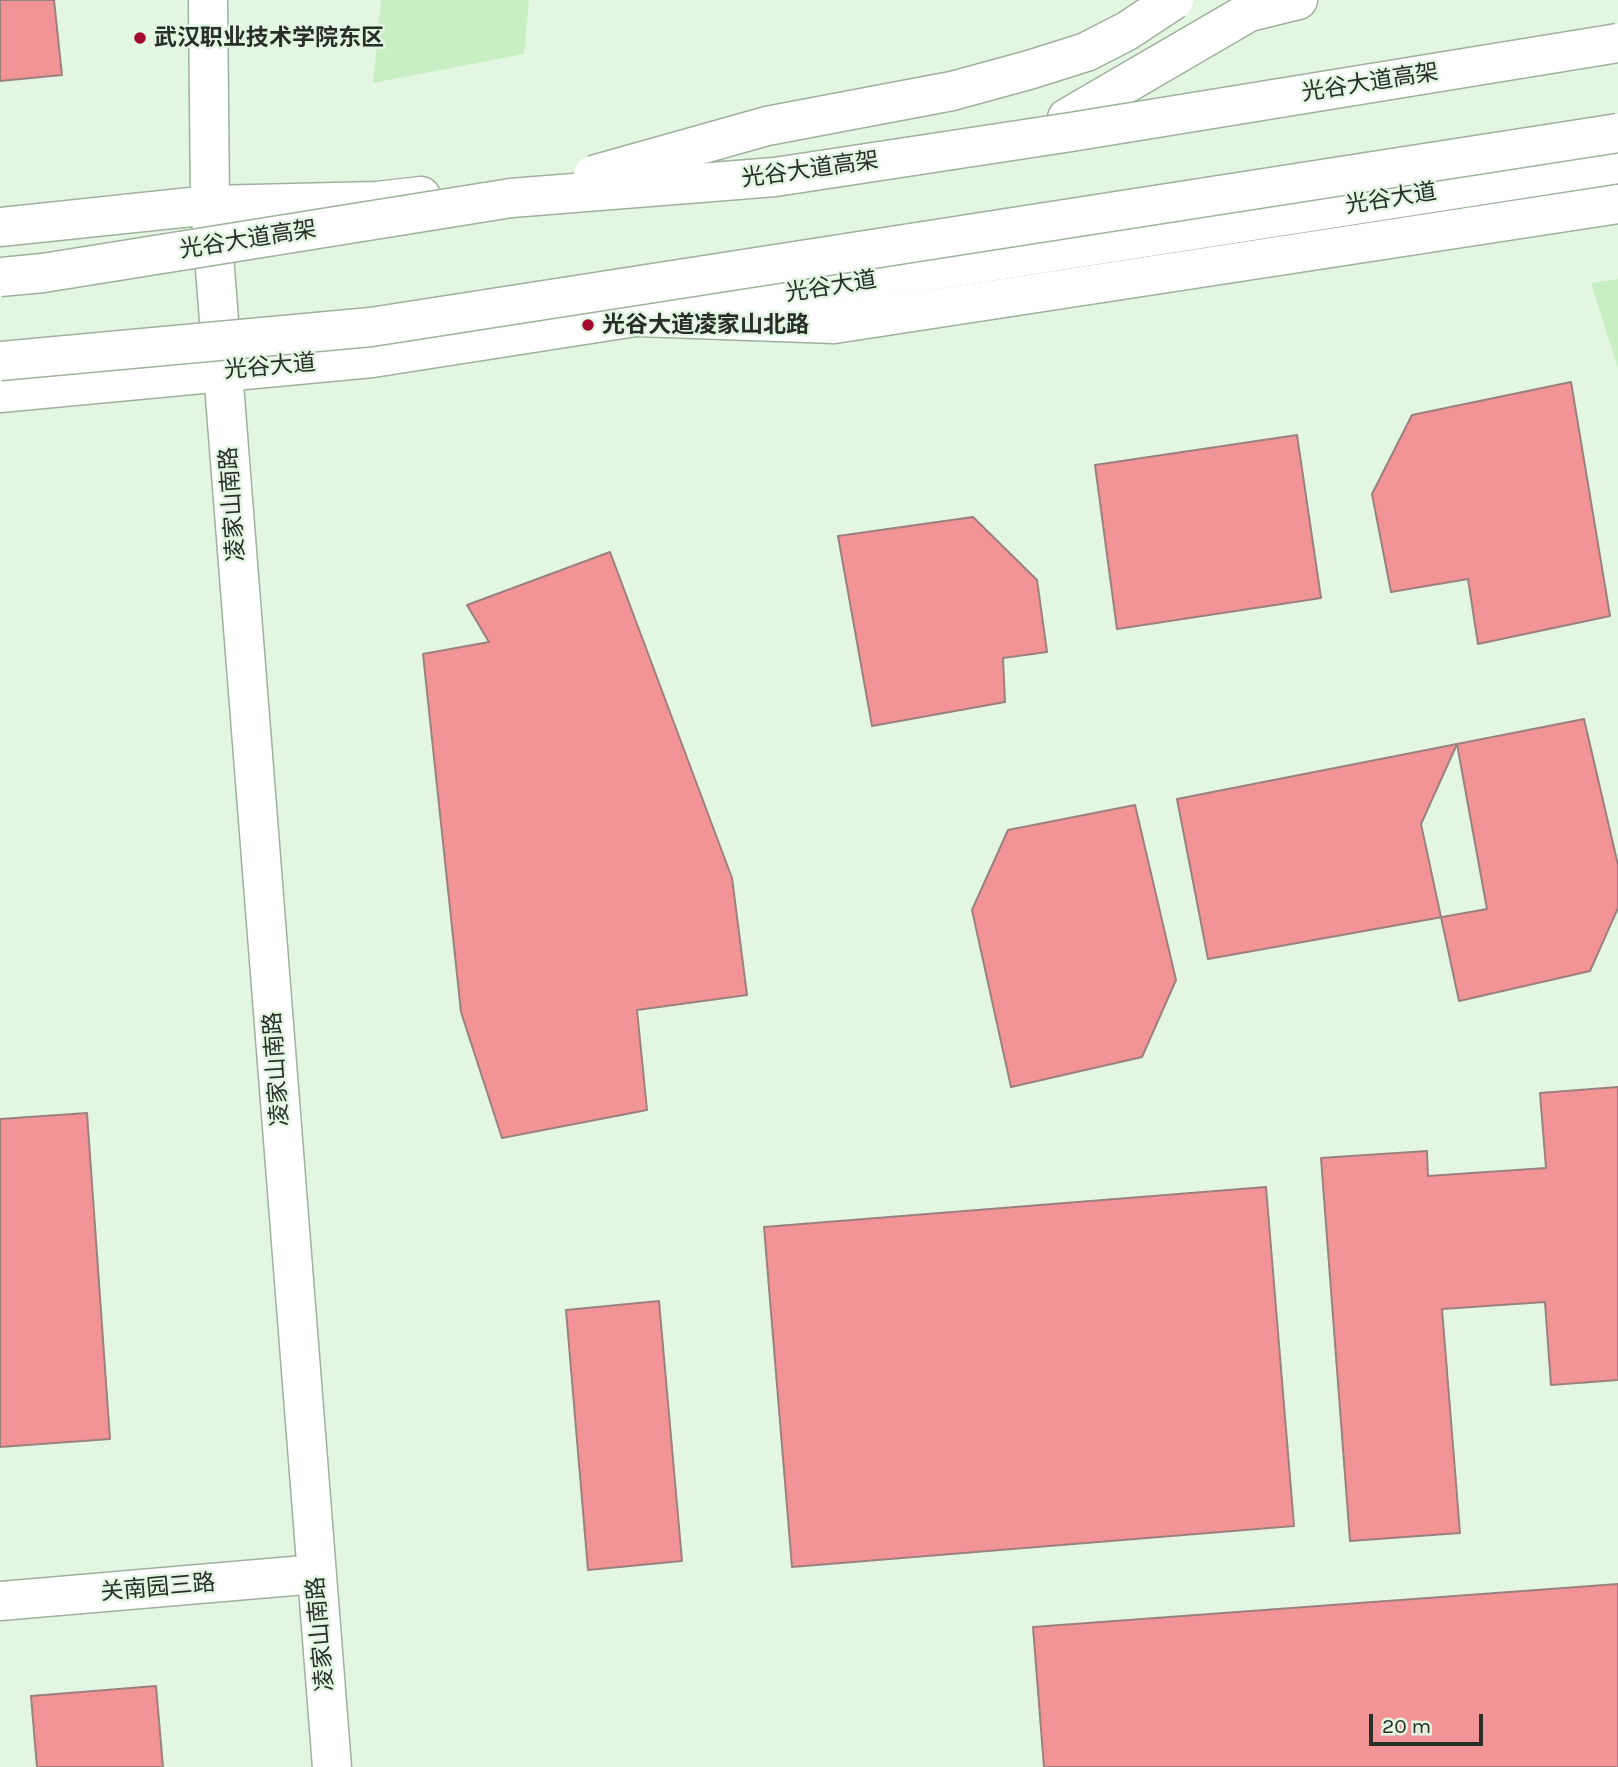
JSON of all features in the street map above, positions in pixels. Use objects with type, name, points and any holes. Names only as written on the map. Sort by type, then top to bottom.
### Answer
[{"type":"main road","name":"凌家山南路","points":[[208,0],[210,205],[332,1767]]},
{"type":"main road","points":[[511,198],[767,126],[952,91],[1029,70],[1086,52],[1127,31],[1174,0]]},
{"type":"main road","points":[[1067,118],[1249,12],[1298,0]]},
{"type":"main road","points":[[0,227],[210,205],[377,201],[741,163],[1067,118],[1618,27]]},
{"type":"main road","name":"光谷大道高架","points":[[0,277],[511,198],[775,177],[1618,43]]},
{"type":"main road","points":[[0,361],[371,327],[1618,133]]},
{"type":"main road","name":"光谷大道","points":[[0,393],[372,358],[1618,164]]},
{"type":"main road","points":[[639,317],[834,324],[1618,204]]},
{"type":"main road","name":"关南园三路","points":[[0,1601],[316,1574]]},
{"type":"green space","points":[[381,0],[529,0],[524,54],[373,83]]},
{"type":"green space","points":[[1618,279],[1618,369],[1591,283]]},
{"type":"building","points":[[0,0],[54,0],[62,75],[0,81]]},
{"type":"building","points":[[1571,382],[1610,616],[1478,644],[1468,579],[1391,592],[1372,494],[1412,415]]},
{"type":"building","points":[[1297,435],[1321,598],[1117,629],[1095,465]]},
{"type":"building","points":[[973,517],[1037,580],[1047,652],[1003,658],[1005,702],[872,726],[838,536]]},
{"type":"building","points":[[610,552],[732,878],[747,995],[637,1010],[647,1110],[502,1138],[461,1012],[423,654],[489,642],[467,605]]},
{"type":"building","points":[[1584,719],[1618,865],[1618,908],[1590,971],[1459,1001],[1421,824],[1457,744]]},
{"type":"building","points":[[1457,744],[1487,909],[1208,959],[1177,799]]},
{"type":"building","points":[[1135,805],[1176,980],[1142,1057],[1011,1087],[972,910],[1008,830]]},
{"type":"building","points":[[1618,1087],[1618,1380],[1551,1385],[1545,1302],[1442,1309],[1460,1533],[1350,1541],[1321,1158],[1427,1151],[1428,1176],[1546,1168],[1540,1093]]},
{"type":"building","points":[[87,1113],[110,1439],[0,1447],[0,1119]]},
{"type":"building","points":[[1266,1187],[1294,1526],[792,1567],[764,1227]]},
{"type":"building","points":[[659,1301],[682,1561],[588,1570],[566,1310]]},
{"type":"building","points":[[1618,1584],[1618,1767],[1044,1767],[1033,1627]]},
{"type":"building","points":[[156,1686],[163,1767],[37,1767],[31,1696]]},
{"type":"place","name":"武汉职业技术学院东区","points":[[140,38]]},
{"type":"place","name":"光谷大道凌家山北路","points":[[588,325]]}]
